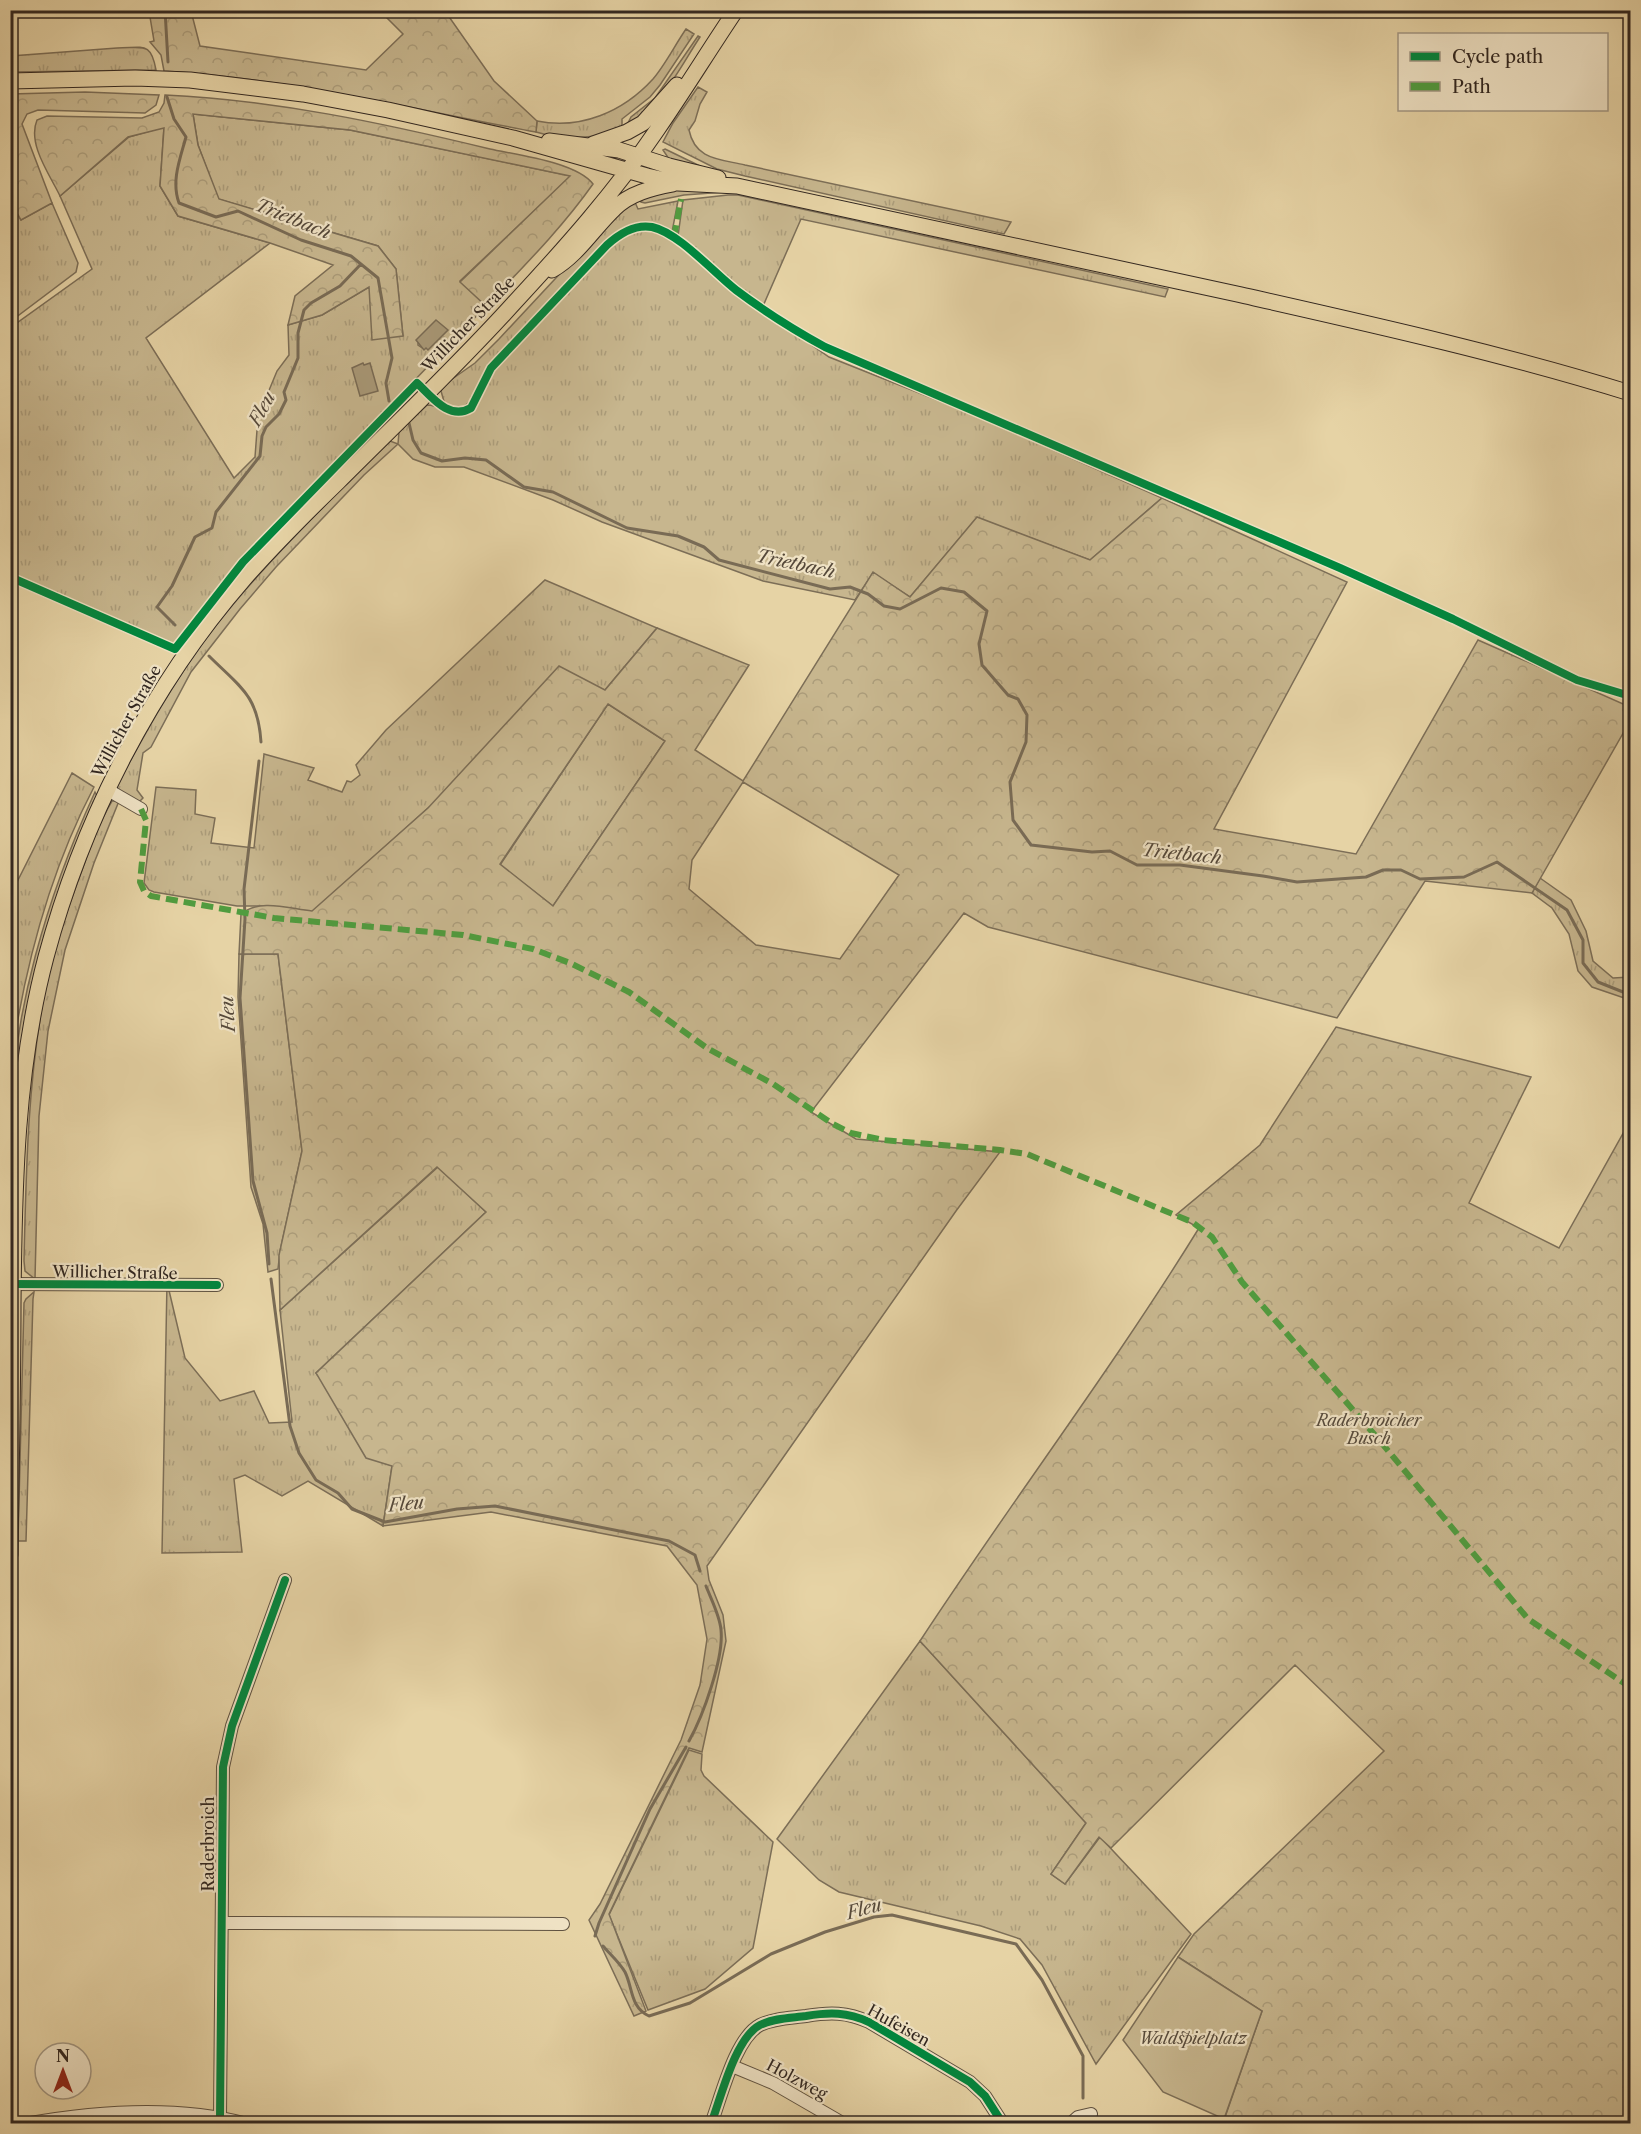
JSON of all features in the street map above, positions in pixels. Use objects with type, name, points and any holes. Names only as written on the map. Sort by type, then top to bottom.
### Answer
[{"type":"main road","name":"Willicher Straße","points":[[10,1555],[12,1284],[24,1074],[36,999],[56,923],[68,886],[108,790],[169,680],[244,579],[285,534],[455,364],[536,279],[638,156],[736,10]]},
{"type":"main road","points":[[589,145],[627,132],[643,123],[711,47]]},
{"type":"main road","points":[[10,81],[135,78],[190,80],[303,94],[388,110],[513,138],[678,183],[737,186],[1114,266],[1421,335],[1630,393]]},
{"type":"main road","points":[[513,138],[619,150],[669,166],[723,179],[737,186]]},
{"type":"main road","points":[[536,279],[560,266],[586,241],[614,208],[624,201],[651,189],[678,183]]},
{"type":"street","points":[[108,790],[141,809]]},
{"type":"street","points":[[10,1218],[15,1201]]},
{"type":"street","name":"Willicher Straße","points":[[12,1284],[217,1285]]},
{"type":"street","name":"Raderbroich","points":[[220,2118],[222,1782],[225,1751],[285,1580]]},
{"type":"street","points":[[222,1923],[563,1924]]},
{"type":"street","name":"Hufeisen","points":[[711,2124],[732,2066],[746,2037],[762,2024],[774,2020],[830,2013],[849,2014],[870,2022],[970,2082],[985,2096],[1003,2124]]},
{"type":"street","name":"Holzweg","points":[[732,2066],[773,2083],[844,2124]]},
{"type":"street","points":[[25,2124],[137,2113],[220,2118],[247,2124]]},
{"type":"street","points":[[1070,2124],[1078,2117],[1091,2114]]},
{"type":"green space","points":[[149,11],[191,11],[200,46],[366,70],[403,34],[380,11],[445,11],[494,81],[537,121],[536,132],[305,88],[164,71],[161,55],[150,42],[154,41]]},
{"type":"green space","points":[[686,29],[694,34],[650,97],[622,119],[622,129],[602,135],[580,137],[546,135],[536,132],[537,121],[569,123],[585,120],[600,116],[628,101],[641,91],[662,68]]},
{"type":"green space","points":[[698,36],[700,37],[660,97],[640,116],[628,123],[631,117],[655,98]]},
{"type":"green space","points":[[139,47],[148,50],[156,70],[11,72],[11,56]]},
{"type":"green space","points":[[698,87],[707,92],[689,130],[692,140],[703,153],[727,161],[1011,222],[1004,234],[717,169],[663,142]]},
{"type":"green space","points":[[85,92],[159,95],[156,105],[145,113],[38,110],[27,114],[22,124],[52,203],[21,220],[11,202],[11,94]]},
{"type":"green space","points":[[165,95],[288,107],[410,130],[545,160],[574,170],[593,184],[555,232],[486,306],[460,282],[570,176],[350,130],[193,114],[198,145],[219,199],[378,246],[396,269],[403,336],[372,340],[369,287],[322,315],[288,325],[295,296],[333,265],[270,243],[178,216],[160,186],[164,128],[128,137],[60,196],[37,149],[35,129],[37,120],[47,116],[142,118],[159,112]]},
{"type":"green space","points":[[193,114],[350,130],[571,176],[460,281],[486,306],[255,546],[176,645],[172,645],[11,574],[10,328],[92,269],[60,196],[129,137],[164,127],[160,186],[178,216],[270,243],[146,338],[234,478],[255,457],[258,417],[277,371],[289,355],[288,325],[322,315],[369,287],[403,336],[396,269],[378,246],[218,199],[198,145]],"holes":[[[447,330],[424,349],[418,343]]]},
{"type":"green space","points":[[663,150],[704,168],[669,159]]},
{"type":"green space","points":[[665,189],[725,192],[684,195],[645,203],[639,198]]},
{"type":"green space","points":[[738,195],[1168,289],[1165,297],[801,219],[763,306],[725,278],[678,236],[683,200]]},
{"type":"green space","points":[[634,200],[638,209],[678,201],[672,232],[655,226],[638,226],[607,241],[493,363],[467,404],[462,408],[445,405],[441,391],[445,384],[475,363],[596,235]]},
{"type":"green space","points":[[10,202],[21,220],[52,203],[78,263],[76,272],[11,321]]},
{"type":"green space","points":[[643,230],[662,233],[671,238],[727,286],[829,357],[967,412],[1162,498],[1090,560],[977,518],[910,597],[873,573],[855,600],[763,581],[602,522],[553,500],[464,467],[435,467],[413,459],[398,444],[399,432],[427,405],[458,416],[470,413],[499,363],[612,243],[622,236]]},
{"type":"green space","points":[[390,441],[398,444],[364,475],[276,567],[191,672],[151,747],[143,753],[137,790],[143,798],[139,802],[118,790],[117,785],[169,693],[223,616],[286,546],[373,456]]},
{"type":"green space","points":[[1162,498],[1347,582],[1214,829],[1356,854],[1478,640],[1630,707],[1630,721],[1532,893],[1425,881],[1337,1018],[988,927],[964,913],[811,1112],[856,1139],[1000,1152],[956,1211],[707,1566],[709,1580],[723,1615],[726,1641],[702,1752],[689,1748],[609,1914],[646,2011],[634,2016],[589,1920],[600,1904],[681,1740],[700,1685],[707,1639],[697,1585],[667,1546],[491,1512],[383,1526],[392,1466],[366,1458],[316,1373],[486,1212],[437,1167],[280,1310],[279,1255],[302,1151],[278,954],[239,954],[241,914],[257,906],[266,905],[312,911],[428,808],[559,666],[605,690],[657,628],[749,665],[695,750],[743,781],[873,572],[910,597],[977,517],[1090,560]],"holes":[[[608,704],[665,741],[553,906],[500,864]],[[743,782],[899,875],[840,959],[756,945],[689,889],[692,860]]]},
{"type":"green space","points":[[545,580],[657,628],[605,690],[428,808],[312,912],[271,906],[237,906],[149,890],[144,883],[156,787],[196,790],[195,814],[215,818],[211,843],[254,848],[264,754],[314,768],[308,780],[342,792],[347,781],[351,782],[360,775],[356,765],[386,730]]},
{"type":"green space","points":[[608,704],[665,741],[553,906],[500,865]]},
{"type":"green space","points":[[72,773],[94,787],[64,852],[41,921],[23,992],[11,1063],[11,894]]},
{"type":"green space","points":[[95,792],[97,796],[27,1007],[14,1088],[11,1127],[13,1085],[18,1042],[35,956],[62,872]]},
{"type":"green space","points":[[112,801],[119,801],[94,863],[65,950],[48,1031],[39,1116],[35,1279],[25,1271],[24,1261],[29,1122],[40,1019],[60,932],[93,840]]},
{"type":"green space","points":[[1540,878],[1571,900],[1586,931],[1593,961],[1613,978],[1630,977],[1630,1000],[1592,987],[1578,971],[1569,934],[1552,908],[1532,893]]},
{"type":"green space","points":[[239,954],[278,954],[302,1151],[278,1269],[268,1272],[263,1224],[251,1187],[238,997]]},
{"type":"green space","name":"Raderbroicher Busch","points":[[1336,1027],[1531,1077],[1469,1203],[1559,1248],[1630,1121],[1630,2123],[1223,2123],[1262,2011],[1178,1957],[1194,1934],[1384,1751],[1295,1665],[1111,1848],[1099,1837],[1065,1884],[1051,1874],[1086,1823],[920,1641],[1132,1332],[1199,1228],[1176,1215],[1260,1145]]},
{"type":"green space","points":[[438,1167],[486,1212],[316,1373],[392,1466],[383,1526],[308,1481],[282,1496],[245,1475],[234,1479],[242,1552],[162,1553],[167,1282],[185,1358],[220,1401],[254,1391],[269,1423],[292,1422],[280,1310]]},
{"type":"green space","points":[[34,1292],[26,1541],[18,1541],[24,1303]]},
{"type":"green space","points":[[920,1641],[1086,1823],[1051,1874],[1065,1884],[1100,1837],[1191,1934],[1096,2064],[1042,1965],[1020,1939],[981,1926],[839,1892],[819,1880],[777,1839]]},
{"type":"green space","points":[[689,1750],[702,1754],[701,1770],[704,1776],[773,1842],[753,1948],[705,1989],[648,2010],[609,1915]]},
{"type":"green space","name":"Waldspielplatz","points":[[1178,1957],[1262,2011],[1224,2119],[1163,2092],[1123,2040]]},
{"type":"shaded area","points":[[436,320],[448,330],[428,350],[426,348],[424,350],[416,340]]},
{"type":"shaded area","points":[[363,363],[364,365],[370,363],[378,391],[360,396],[352,368]]},
{"type":"waterway","name":"Trietbach","points":[[165,10],[168,62]]},
{"type":"waterway","name":"Trietbach","points":[[167,97],[174,119],[186,137],[176,178],[179,203],[216,217],[238,211],[301,240],[351,256],[378,278],[392,358],[386,383],[389,401]]},
{"type":"waterway","name":"Fleu","points":[[175,625],[157,607],[172,586],[195,537],[212,528],[216,512],[260,456],[262,436],[266,427],[279,414],[286,400],[284,392],[298,358],[298,333],[304,310],[311,303],[340,286],[361,264]]},
{"type":"waterway","name":"Trietbach","points":[[409,423],[413,440],[421,453],[442,461],[465,458],[486,460],[524,487],[553,492],[627,528],[678,536],[704,547],[719,560],[830,589],[850,587],[868,594],[884,606],[900,609],[941,588],[964,592],[987,611],[979,644],[982,665],[1008,695],[1018,699],[1027,715],[1026,742],[1010,782],[1013,820],[1031,845],[1092,852],[1110,851],[1137,865],[1180,865],[1297,882],[1366,877],[1383,870],[1401,870],[1420,879],[1464,877],[1497,862],[1567,910],[1583,940],[1583,963],[1598,982],[1623,992],[1630,992]]},
{"type":"waterway","name":"Fleu","points":[[209,656],[246,693],[256,713],[261,742]]},
{"type":"waterway","name":"Fleu","points":[[259,761],[244,889],[245,919],[240,998],[253,1181],[267,1233],[269,1264]]},
{"type":"waterway","name":"Fleu","points":[[271,1279],[290,1426],[299,1453],[316,1480],[338,1493],[352,1509],[385,1522],[457,1509],[495,1506],[669,1541],[695,1555],[700,1571]]},
{"type":"waterway","name":"Fleu","points":[[689,1741],[711,1687],[721,1642],[719,1619],[706,1586]]},
{"type":"waterway","name":"Fleu","points":[[595,1936],[650,1809],[686,1747]]},
{"type":"waterway","name":"Fleu","points":[[603,1946],[625,1972],[638,2008],[649,2016],[690,2003],[771,1954],[825,1932],[874,1917],[892,1915],[1016,1944],[1042,1980],[1083,2056],[1083,2098]]},
{"type":"marked path","points":[[674,237],[681,199]]},
{"type":"marked path","points":[[141,809],[146,820],[140,882],[144,891],[151,896],[274,918],[463,935],[533,949],[570,963],[629,992],[707,1048],[773,1084],[833,1124],[851,1133],[883,1140],[1027,1154],[1192,1222],[1212,1237],[1242,1282],[1380,1441],[1528,1619],[1630,1687]]},
{"type":"cycle path","points":[[10,577],[175,649],[243,562],[417,383],[434,400],[448,409],[463,411],[471,408],[491,368],[607,245],[628,231],[646,226],[673,237],[747,298],[825,347],[1340,568],[1453,619],[1577,680],[1630,696]]},
{"type":"cycle path","points":[[10,1284],[217,1285]]},
{"type":"cycle path","points":[[220,2118],[223,1767],[232,1726],[285,1580]]},
{"type":"cycle path","points":[[711,2124],[736,2055],[751,2032],[771,2021],[823,2014],[853,2016],[869,2022],[970,2082],[985,2096],[1003,2124]]}]
